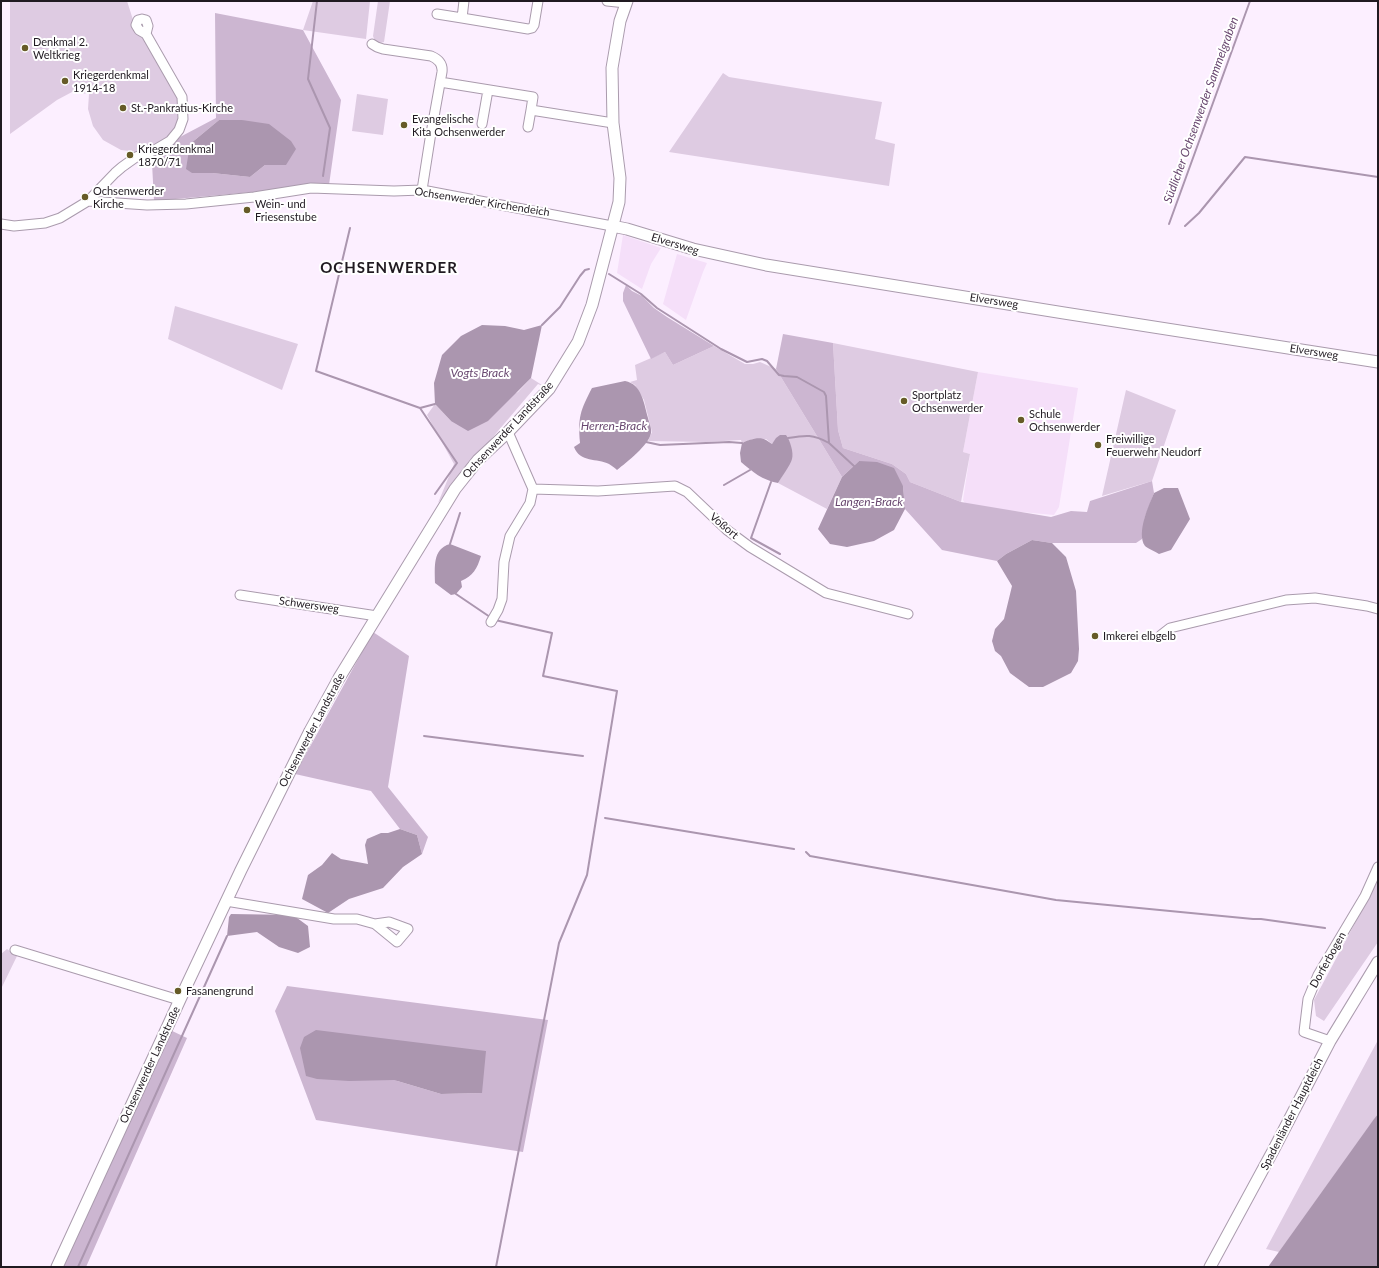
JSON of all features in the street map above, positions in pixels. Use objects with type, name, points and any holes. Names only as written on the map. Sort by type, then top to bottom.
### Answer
[{"type":"street","points":[[462,18],[464,1]]},
{"type":"street","points":[[437,14],[530,29],[534,25],[538,1]]},
{"type":"street","points":[[607,1],[627,2]]},
{"type":"street","name":"Ochsenwerder Landstraße","points":[[57,1267],[226,901],[310,731],[339,678],[455,489],[478,460],[508,432],[549,389],[578,342],[592,305],[619,202],[620,178],[612,123],[612,68],[620,21],[627,2]]},
{"type":"street","points":[[1,224],[14,226],[45,223],[60,218],[88,201],[122,167],[136,157],[154,151],[170,141],[179,130],[184,119],[182,97],[146,34]]},
{"type":"street","points":[[372,44],[384,49],[434,57],[442,66],[422,190]]},
{"type":"street","points":[[440,82],[533,97],[528,127]]},
{"type":"street","points":[[482,124],[488,90]]},
{"type":"street","points":[[531,110],[612,123]]},
{"type":"street","name":"Ochsenwerder Kirchendeich","points":[[88,201],[147,205],[186,204],[311,188],[394,191],[422,190],[612,226]]},
{"type":"street","name":"Elversweg","points":[[612,226],[627,229],[693,250],[766,265],[1376,363]]},
{"type":"street","points":[[491,622],[502,599],[504,562],[510,536],[530,503],[533,489],[508,432]]},
{"type":"street","name":"Voßort","points":[[533,489],[598,491],[675,486],[687,492],[727,530],[750,547],[826,593],[908,614]]},
{"type":"street","name":"Schwersweg","points":[[240,595],[377,616]]},
{"type":"street","points":[[1160,635],[1170,628],[1286,600],[1315,598],[1378,609]]},
{"type":"street","name":"Dorferbogen","points":[[1330,1041],[1304,1032],[1308,999],[1318,975],[1365,896],[1378,868]]},
{"type":"street","points":[[226,901],[334,919],[357,919],[375,924]]},
{"type":"street","points":[[15,950],[179,1000]]},
{"type":"street","name":"Spadenländer Hauptdeich","points":[[1210,1267],[1330,1041],[1378,962]]},
{"type":"shaded area","points":[[10,1],[127,1],[135,26],[154,52],[179,98],[180,117],[175,129],[164,142],[152,148],[139,152],[121,150],[103,140],[93,126],[88,109],[89,94],[72,92],[57,100],[10,134]]},
{"type":"shaded area","points":[[313,1],[370,1],[366,39],[303,30]]},
{"type":"shaded area","points":[[378,1],[390,1],[384,42],[376,44],[373,36]]},
{"type":"shaded area","points":[[215,13],[303,30],[341,100],[329,185],[154,201],[152,163],[180,137],[216,118]],"holes":[[[219,120],[242,120],[286,165],[265,165],[250,177],[212,173],[192,173],[190,144]]]},
{"type":"shaded area","points":[[723,73],[729,77],[882,102],[875,139],[895,144],[889,186],[669,152]]},
{"type":"shaded area","points":[[357,94],[388,99],[383,135],[352,131]]},
{"type":"shaded area","points":[[623,235],[661,248],[651,264],[642,289],[617,273]]},
{"type":"shaded area","points":[[677,254],[707,263],[686,320],[663,304]]},
{"type":"shaded area","points":[[626,285],[632,291],[642,296],[654,308],[714,346],[673,365],[665,352],[651,359],[623,301],[623,293]]},
{"type":"shaded area","points":[[175,306],[298,344],[282,390],[168,339]]},
{"type":"shaded area","points":[[783,334],[833,343],[838,430],[843,448],[892,464],[906,474],[910,482],[961,502],[1051,517],[1071,511],[1087,512],[1090,501],[1152,481],[1154,493],[1145,517],[1142,539],[1136,543],[1052,543],[1032,540],[1006,554],[997,561],[942,550],[905,509],[903,486],[859,461],[842,477],[776,369]]},
{"type":"shaded area","name":"Sportplatz Ochsenwerder","points":[[833,343],[978,372],[963,452],[970,454],[961,502],[910,482],[906,474],[892,464],[843,448],[838,430]]},
{"type":"shaded area","points":[[714,346],[745,364],[760,362],[776,369],[842,477],[827,509],[778,483],[792,458],[775,441],[772,444],[766,439],[753,439],[742,443],[741,440],[706,442],[648,441],[652,432],[644,400],[635,385],[630,382],[637,380],[635,365],[665,352],[673,365]]},
{"type":"shaded area","name":"Schule Ochsenwerder","points":[[978,372],[1078,388],[1059,507],[1054,515],[967,507],[963,500],[970,454],[963,452]]},
{"type":"shaded area","points":[[531,378],[545,387],[538,384],[438,503],[454,464],[427,415],[435,404],[451,421],[518,392]]},
{"type":"shaded area","points":[[1126,390],[1176,410],[1152,481],[1102,496]]},
{"type":"shaded area","points":[[373,632],[409,656],[388,787],[428,837],[422,854],[417,835],[400,829],[371,791],[295,774]]},
{"type":"shaded area","points":[[1378,880],[1378,942],[1324,1021],[1316,1016],[1314,1000]]},
{"type":"shaded area","points":[[7,949],[17,956],[1,989],[1,954]]},
{"type":"shaded area","points":[[287,986],[548,1020],[523,1152],[316,1120],[275,1011]],"holes":[[[394,1080],[482,1093],[441,1094]]]},
{"type":"shaded area","points":[[168,1029],[187,1038],[86,1267],[62,1267]]},
{"type":"shaded area","points":[[1378,1040],[1378,1114],[1279,1252],[1266,1249]]},
{"type":"water","points":[[219,120],[242,120],[269,124],[291,141],[296,149],[286,165],[265,165],[250,177],[212,173],[192,173],[186,169],[190,144]]},
{"type":"water","name":"Vogts Brack","points":[[482,325],[505,326],[524,330],[542,325],[531,378],[488,421],[468,431],[451,421],[435,404],[434,383],[442,355],[461,336]]},
{"type":"water","name":"Herren-Brack","points":[[625,381],[631,383],[639,390],[651,431],[649,438],[642,448],[617,470],[604,462],[580,456],[574,447],[580,443],[579,427],[581,414],[592,388]]},
{"type":"water","points":[[780,435],[786,435],[791,447],[792,456],[790,464],[778,483],[762,478],[741,462],[740,453],[742,443],[760,438],[772,444]]},
{"type":"water","name":"Langen-Brack","points":[[859,461],[877,462],[894,468],[903,486],[905,509],[894,530],[874,541],[847,547],[830,544],[818,529],[842,477]]},
{"type":"water","points":[[1164,488],[1178,488],[1190,519],[1171,550],[1159,554],[1145,546],[1142,534],[1144,519],[1154,493]]},
{"type":"water","points":[[1032,540],[1052,543],[1066,557],[1076,591],[1079,649],[1078,661],[1071,673],[1043,687],[1029,687],[1010,673],[1001,656],[995,651],[992,641],[995,629],[1004,619],[1012,586],[997,561],[1006,554]]},
{"type":"water","points":[[450,544],[481,556],[474,572],[469,577],[461,581],[462,587],[456,594],[451,595],[435,583],[435,565],[437,555],[444,546]]},
{"type":"water","points":[[400,829],[417,835],[422,854],[403,867],[383,888],[349,899],[328,913],[302,899],[308,875],[322,865],[332,853],[341,859],[368,864],[365,845],[367,839],[381,833],[388,833]]},
{"type":"water","points":[[231,914],[293,915],[308,926],[310,947],[298,953],[279,947],[257,932],[227,936],[229,917]]},
{"type":"water","points":[[316,1030],[486,1051],[482,1093],[441,1094],[394,1080],[349,1081],[317,1079],[306,1076],[300,1048],[304,1037]]},
{"type":"water","points":[[1378,1114],[1378,1267],[1268,1267],[1374,1119]]},
{"type":"waterway","points":[[317,1],[308,79],[330,128],[323,176]]},
{"type":"waterway","name":"Südlicher Ochsenwerder Sammelgraben","points":[[1169,224],[1250,1]]},
{"type":"waterway","points":[[1185,226],[1199,213],[1245,157],[1378,177]]},
{"type":"waterway","points":[[350,228],[316,371],[420,408]]},
{"type":"waterway","points":[[542,325],[560,307],[585,270],[589,269]]},
{"type":"waterway","points":[[609,274],[641,294],[657,308],[721,349],[747,362],[762,359],[767,361],[779,375],[797,377],[824,392],[826,396],[829,443],[854,466]]},
{"type":"waterway","points":[[435,404],[420,408],[457,463],[435,494]]},
{"type":"waterway","points":[[788,438],[809,436],[829,443]]},
{"type":"waterway","points":[[646,442],[660,445],[729,442],[742,443]]},
{"type":"waterway","points":[[724,485],[750,470]]},
{"type":"waterway","points":[[771,482],[751,538],[780,554]]},
{"type":"waterway","points":[[450,544],[460,513]]},
{"type":"waterway","points":[[456,594],[490,617]]},
{"type":"waterway","points":[[495,620],[552,633],[543,676],[617,691],[587,875],[559,943],[496,1267]]},
{"type":"waterway","points":[[424,736],[583,756]]},
{"type":"waterway","points":[[605,818],[794,849]]},
{"type":"waterway","points":[[806,852],[810,856],[1056,900],[1261,919],[1325,928]]},
{"type":"waterway","points":[[78,1267],[227,936]]},
{"type":"place","name":"Denkmal 2. Weltkrieg","points":[[25,48]]},
{"type":"place","name":"Kriegerdenkmal 1914-18","points":[[65,81]]},
{"type":"place","name":"St.-Pankratius-Kirche","points":[[123,108]]},
{"type":"place","name":"Evangelische Kita Ochsenwerder","points":[[404,125]]},
{"type":"place","name":"Kriegerdenkmal 1870/71","points":[[130,155]]},
{"type":"place","name":"Ochsenwerder Kirche","points":[[85,197]]},
{"type":"place","name":"Wein- und Friesenstube","points":[[247,210]]},
{"type":"place","name":"Sportplatz Ochsenwerder","points":[[904,401]]},
{"type":"place","name":"Schule Ochsenwerder","points":[[1021,420]]},
{"type":"place","name":"Freiwillige Feuerwehr Neudorf","points":[[1098,445]]},
{"type":"place","name":"Imkerei elbgelb","points":[[1095,636]]},
{"type":"place","name":"Fasanengrund","points":[[178,991]]},
{"type":"district","name":"OCHSENWERDER","points":[[389,268]]}]
